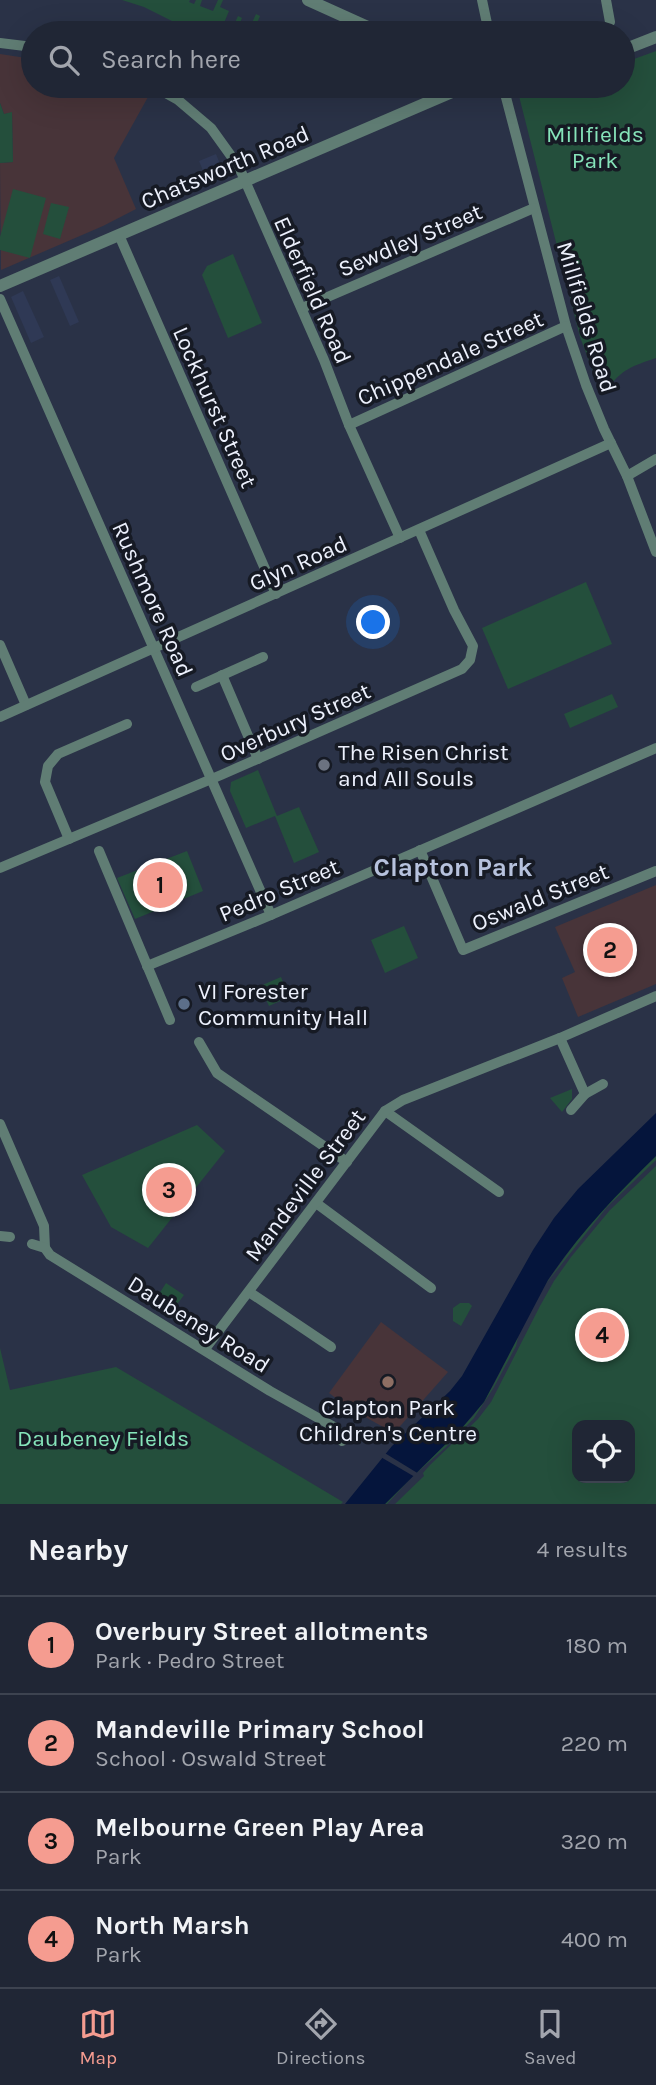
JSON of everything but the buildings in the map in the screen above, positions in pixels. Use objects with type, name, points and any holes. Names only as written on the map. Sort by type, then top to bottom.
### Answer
[{"type":"street","points":[[308,0],[354,21]]},
{"type":"street","points":[[482,0],[486,21]]},
{"type":"street","points":[[606,0],[610,21]]},
{"type":"street","points":[[635,45],[656,37]]},
{"type":"street","points":[[0,43],[21,46]]},
{"type":"street","name":"Elderfield Road","points":[[174,98],[211,128],[239,167],[400,538]]},
{"type":"street","name":"Chatsworth Road","points":[[0,286],[436,98]]},
{"type":"street","name":"Millfields Road","points":[[506,98],[566,326],[586,385],[627,476],[656,552]]},
{"type":"street","name":"Sewdley Street","points":[[302,309],[534,208]]},
{"type":"street","name":"Lockhurst Street","points":[[119,235],[276,594]]},
{"type":"street","name":"Rushmore Road","points":[[0,299],[271,915]]},
{"type":"street","name":"Chippendale Street","points":[[349,425],[566,326]]},
{"type":"street","name":"Glyn Road","points":[[0,717],[611,443]]},
{"type":"street","points":[[627,476],[656,459]]},
{"type":"street","name":"Overbury Street","points":[[0,868],[212,779],[462,669],[470,660],[473,646],[419,530]]},
{"type":"street","points":[[0,645],[26,705]]},
{"type":"street","points":[[196,687],[263,657]]},
{"type":"street","points":[[222,675],[258,759]]},
{"type":"street","points":[[69,839],[45,782],[48,766],[58,754],[127,724]]},
{"type":"street","name":"Pedro Street","points":[[147,966],[656,748]]},
{"type":"street","name":"Oswald Street","points":[[420,850],[463,950],[656,871]]},
{"type":"street","points":[[99,851],[170,1020]]},
{"type":"street","name":"Mandeville Street","points":[[205,1349],[385,1111],[403,1100],[560,1038],[656,996]]},
{"type":"street","points":[[560,1038],[585,1094]]},
{"type":"street","points":[[199,1042],[218,1074],[347,1162]]},
{"type":"street","points":[[571,1110],[585,1094],[603,1084]]},
{"type":"street","points":[[385,1111],[499,1192]]},
{"type":"street","points":[[0,1124],[44,1226],[45,1248]]},
{"type":"street","points":[[316,1203],[431,1288]]},
{"type":"street","name":"Daubeney Road","points":[[32,1244],[45,1248],[50,1255],[270,1391],[336,1428],[342,1441]]},
{"type":"street","points":[[250,1292],[331,1347]]},
{"type":"shaded area","points":[[0,54],[21,57],[21,98],[147,98],[114,158],[136,209],[1,270],[0,163],[13,162],[12,113],[4,114],[0,103]]},
{"type":"shaded area","points":[[216,154],[222,169],[206,178],[199,161]]},
{"type":"shaded area","points":[[59,276],[79,322],[70,326],[50,280]]},
{"type":"shaded area","points":[[23,291],[44,337],[31,343],[11,297]]},
{"type":"shaded area","points":[[656,885],[656,984],[578,1017],[562,978],[575,972],[555,927]]},
{"type":"shaded area","points":[[656,1113],[656,1156],[599,1215],[548,1280],[484,1402],[461,1429],[385,1504],[345,1504],[392,1446],[450,1391],[462,1376],[554,1218],[578,1189]]},
{"type":"shaded area","name":"Clapton Park Children's Centre","points":[[381,1322],[448,1372],[394,1433],[349,1408],[329,1393]]},
{"type":"green space","points":[[122,0],[190,0],[189,2],[194,4],[196,0],[202,0],[200,6],[213,11],[218,0],[223,0],[220,7],[229,11],[225,21],[172,21]]},
{"type":"green space","name":"Millfields Park","points":[[656,51],[656,358],[628,369],[617,377],[607,390],[594,374],[580,337],[520,98],[635,98],[635,59]]},
{"type":"green space","points":[[0,103],[4,114],[12,112],[13,162],[0,163]]},
{"type":"green space","points":[[13,189],[46,198],[30,258],[0,250],[0,237]]},
{"type":"green space","points":[[51,203],[69,207],[60,239],[43,234]]},
{"type":"green space","points":[[233,254],[262,323],[228,338],[202,275],[207,266]]},
{"type":"green space","points":[[586,582],[612,644],[508,689],[482,628]]},
{"type":"green space","points":[[612,694],[618,707],[570,728],[564,714]]},
{"type":"green space","points":[[258,770],[277,816],[299,807],[319,852],[294,863],[275,816],[246,828],[230,791],[231,782]]},
{"type":"green space","points":[[187,851],[203,891],[135,919],[117,878]]},
{"type":"green space","points":[[404,926],[418,958],[385,973],[371,940]]},
{"type":"green space","points":[[281,977],[289,997],[269,1006],[260,986]]},
{"type":"green space","points":[[572,1089],[572,1099],[562,1112],[550,1098]]},
{"type":"green space","points":[[197,1125],[225,1151],[148,1248],[111,1227],[82,1175]]},
{"type":"green space","points":[[656,1156],[656,1160],[607,1207],[545,1285],[605,1206]]},
{"type":"green space","points":[[656,1166],[656,1504],[395,1504],[424,1476],[423,1473],[430,1465],[478,1419],[491,1402],[540,1306],[571,1257],[610,1210]]},
{"type":"green space","points":[[166,1283],[184,1295],[175,1307],[191,1319],[187,1324],[154,1302]]},
{"type":"green space","points":[[460,1303],[469,1303],[472,1306],[461,1326],[453,1321],[453,1308]]},
{"type":"green space","points":[[518,1337],[494,1387],[474,1418],[412,1477],[473,1416],[493,1386]]},
{"type":"green space","name":"Daubeney Fields","points":[[0,1348],[10,1390],[116,1367],[343,1502],[0,1504]]},
{"type":"pier","points":[[383,1452],[419,1474],[415,1477],[379,1456]]},
{"type":"place","name":"The Risen Christ and All Souls","points":[[324,765]]},
{"type":"place","name":"Overbury Street allotments","points":[[160,885]]},
{"type":"place","name":"Mandeville Primary School","points":[[610,950]]},
{"type":"place","name":"VI Forester Community Hall","points":[[184,1004]]},
{"type":"place","name":"Melbourne Green Play Area","points":[[169,1190]]},
{"type":"place","name":"North Marsh","points":[[602,1335]]},
{"type":"place","name":"Clapton Park Children's Centre","points":[[388,1382]]},
{"type":"district","name":"Clapton Park","points":[[453,867]]}]
